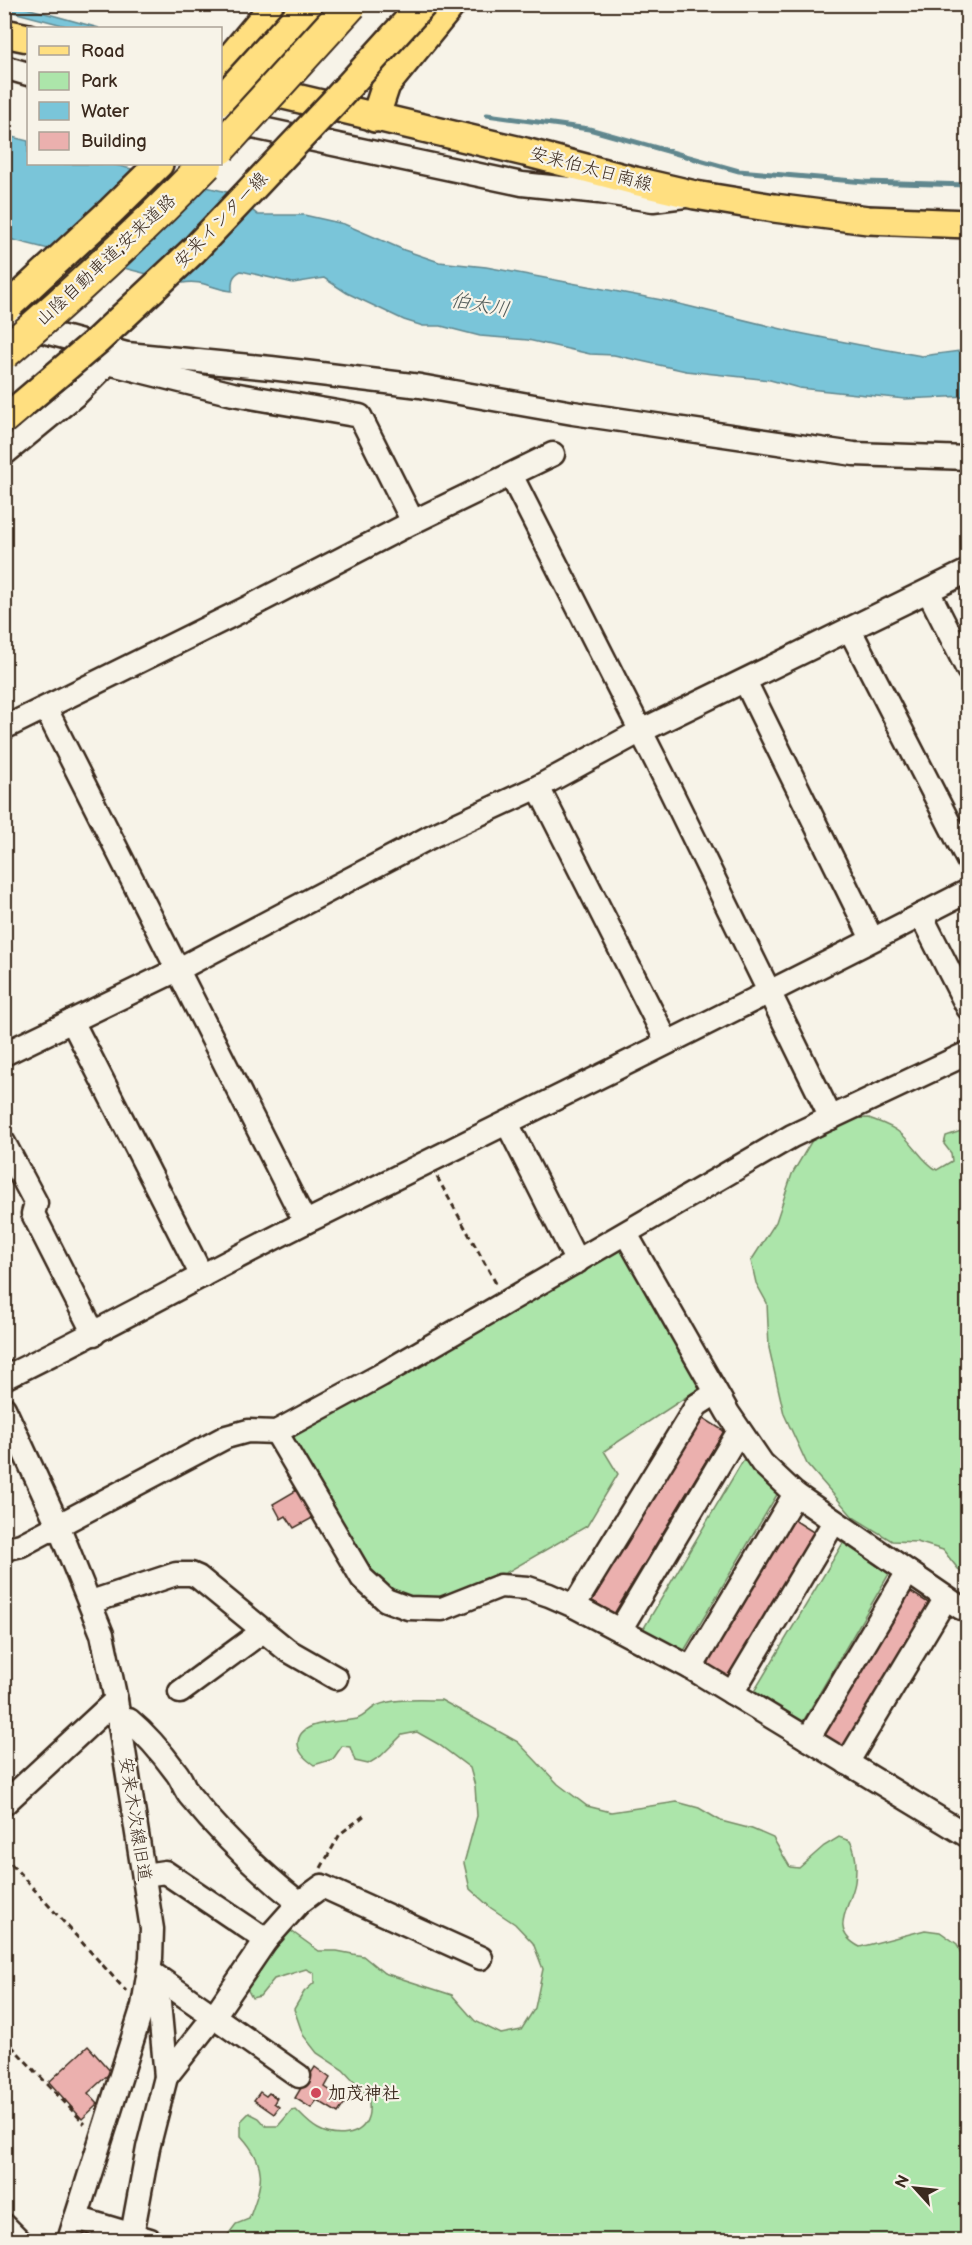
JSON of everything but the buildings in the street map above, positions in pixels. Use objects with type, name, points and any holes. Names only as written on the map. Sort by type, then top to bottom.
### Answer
[{"type":"highway","points":[[222,132],[338,4]]},
{"type":"highway","points":[[222,146],[351,4]]},
{"type":"highway","name":"山陰自動車道;安来道路","points":[[4,339],[122,234],[192,165]]},
{"type":"highway","name":"山陰自動車道;安来道路","points":[[4,354],[112,256],[205,165]]},
{"type":"main road","points":[[222,68],[275,4]]},
{"type":"main road","points":[[222,99],[308,4]]},
{"type":"main road","name":"安来インター線","points":[[4,420],[98,340],[193,251],[423,4]]},
{"type":"main road","points":[[375,118],[386,85],[452,4]]},
{"type":"main road","points":[[4,33],[27,38]]},
{"type":"main road","name":"安来伯太日南線","points":[[222,80],[695,195],[868,220],[968,224]]},
{"type":"main road","points":[[4,310],[158,165]]},
{"type":"street","points":[[4,67],[27,74]]},
{"type":"street","points":[[222,120],[522,184],[653,200],[695,195]]},
{"type":"street","points":[[4,321],[120,361],[233,394],[360,416],[413,522]]},
{"type":"street","points":[[4,339],[120,361],[271,368],[420,386],[573,413],[854,454],[968,458]]},
{"type":"street","points":[[4,454],[120,361]]},
{"type":"street","points":[[4,729],[413,522],[553,454]]},
{"type":"street","points":[[511,475],[641,731],[831,1118]]},
{"type":"street","points":[[4,1054],[177,970],[432,836],[538,787],[641,731],[968,571]]},
{"type":"street","points":[[928,591],[968,670]]},
{"type":"street","points":[[850,630],[968,860]]},
{"type":"street","points":[[745,681],[872,939]]},
{"type":"street","points":[[46,709],[305,1222]]},
{"type":"street","points":[[538,787],[667,1042]]},
{"type":"street","points":[[4,1378],[94,1334],[305,1222],[507,1124],[968,891]]},
{"type":"street","points":[[921,915],[968,1008]]},
{"type":"street","points":[[72,1021],[202,1276]]},
{"type":"street","points":[[4,1550],[21,1545],[226,1437],[248,1431],[276,1432],[381,1376],[792,1136],[968,1053]]},
{"type":"street","points":[[507,1124],[578,1262]]},
{"type":"street","points":[[4,1143],[36,1203],[33,1214],[94,1334]]},
{"type":"street","points":[[626,1234],[716,1393],[762,1463],[795,1494],[954,1603],[847,1763]]},
{"type":"street","points":[[574,1606],[697,1405],[716,1393]]},
{"type":"street","name":"安来木次線旧道","points":[[4,1408],[58,1525],[102,1634],[118,1710],[152,1929],[149,1971],[143,2006],[69,2241]]},
{"type":"street","points":[[620,1630],[739,1431]]},
{"type":"street","points":[[276,1432],[362,1578],[386,1600],[408,1608],[442,1609],[500,1586],[528,1588],[574,1606],[691,1668],[968,1836]]},
{"type":"street","points":[[691,1668],[795,1494]]},
{"type":"street","points":[[732,1693],[834,1522]]},
{"type":"street","points":[[808,1739],[908,1572]]},
{"type":"street","points":[[91,1602],[176,1574],[191,1574],[198,1577],[287,1650],[336,1678]]},
{"type":"street","points":[[180,1692],[263,1631]]},
{"type":"street","points":[[4,1804],[118,1710],[141,1730],[177,1773],[188,1793],[219,1828],[274,1883],[306,1898]]},
{"type":"street","points":[[144,1875],[165,1872],[266,1940]]},
{"type":"street","points":[[166,2077],[214,2016],[266,1940],[306,1898],[322,1886],[481,1958]]},
{"type":"street","points":[[149,1971],[299,2076]]},
{"type":"street","points":[[76,2218],[138,2238],[148,2148],[166,2077],[159,2002],[149,1971]]},
{"type":"street","points":[[4,2225],[19,2241]]},
{"type":"path","points":[[429,1162],[506,1302]]},
{"type":"path","points":[[306,1898],[340,1834],[365,1815]]},
{"type":"path","points":[[4,1856],[134,2000],[143,2006]]},
{"type":"path","points":[[4,2038],[101,2141]]},
{"type":"green space","points":[[869,1118],[897,1131],[927,1163],[937,1170],[952,1161],[951,1153],[944,1144],[946,1136],[967,1129],[967,1580],[943,1550],[917,1542],[892,1541],[853,1517],[807,1464],[784,1414],[769,1348],[767,1303],[756,1283],[751,1261],[776,1222],[792,1174],[818,1130],[836,1119]]},
{"type":"green space","points":[[624,1247],[703,1386],[604,1451],[618,1474],[587,1526],[464,1597],[432,1605],[380,1588],[289,1436]]},
{"type":"green space","points":[[745,1457],[778,1493],[681,1656],[641,1633]]},
{"type":"green space","points":[[843,1543],[889,1574],[801,1725],[752,1695]]},
{"type":"green space","points":[[441,1700],[518,1742],[558,1784],[587,1806],[611,1812],[677,1802],[699,1808],[721,1821],[752,1829],[773,1838],[790,1867],[799,1868],[824,1846],[839,1837],[850,1841],[855,1855],[856,1876],[843,1926],[850,1940],[860,1947],[925,1930],[940,1932],[957,1944],[967,1969],[967,2240],[224,2240],[236,2224],[249,2219],[260,2185],[256,2157],[241,2136],[241,2121],[249,2113],[259,2118],[266,2126],[278,2126],[291,2111],[296,2110],[318,2129],[339,2135],[360,2129],[365,2124],[369,2113],[369,2098],[343,2070],[317,2053],[303,2035],[294,2009],[304,1992],[314,1983],[314,1973],[306,1969],[274,1979],[260,1996],[252,1998],[246,1987],[275,1936],[291,1931],[319,1951],[337,1951],[363,1956],[384,1973],[452,1995],[475,2021],[501,2034],[521,2030],[535,2008],[543,1969],[533,1943],[515,1924],[491,1908],[470,1889],[464,1863],[477,1816],[475,1786],[470,1768],[438,1744],[417,1732],[402,1735],[381,1756],[368,1764],[355,1761],[350,1747],[342,1746],[333,1759],[314,1765],[299,1748],[300,1736],[312,1726],[357,1719],[383,1703]]},
{"type":"water","points":[[5,4],[23,7],[95,27],[70,27],[5,10]]},
{"type":"water","name":"伯太川","points":[[4,135],[27,141],[27,165],[115,165],[231,193],[258,215],[304,215],[344,224],[404,250],[439,262],[486,267],[667,301],[794,332],[922,356],[967,350],[967,396],[905,399],[799,388],[770,380],[686,371],[614,355],[590,354],[528,340],[480,336],[441,326],[423,326],[404,320],[347,293],[324,278],[293,283],[241,271],[234,277],[232,291],[196,282],[183,283],[5,238]]},
{"type":"waterway","points":[[487,115],[589,129],[739,171],[865,182],[968,185]]},
{"type":"place","name":"加茂神社","points":[[316,2093]]}]
